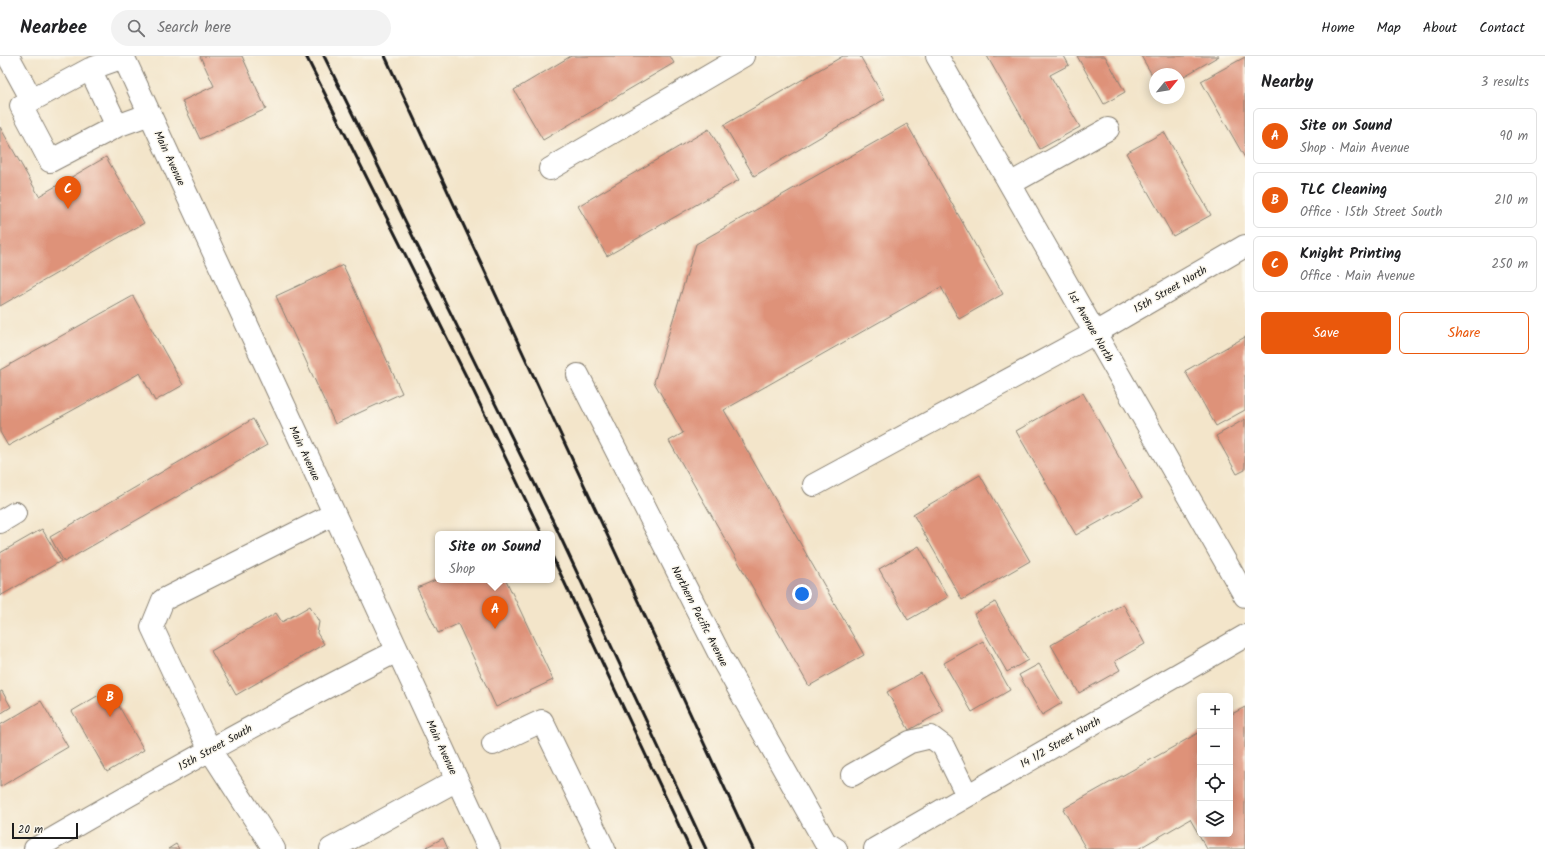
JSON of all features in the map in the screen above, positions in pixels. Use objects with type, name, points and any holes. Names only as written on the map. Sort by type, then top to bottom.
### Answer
[{"type":"street","points":[[8,56],[32,100]]},
{"type":"street","points":[[550,169],[743,56]]},
{"type":"street","name":"1st Avenue North","points":[[937,56],[1245,596]]},
{"type":"street","points":[[124,57],[90,69],[21,106],[50,161],[117,126],[150,114]]},
{"type":"street","name":"Main Avenue","points":[[124,57],[489,849]]},
{"type":"street","points":[[90,69],[117,126]]},
{"type":"street","points":[[1010,184],[1108,130]]},
{"type":"street","name":"15th Street North","points":[[814,485],[1095,333],[1245,246]]},
{"type":"street","name":"Northern Pacific Avenue","points":[[578,374],[723,661],[824,842],[836,849]]},
{"type":"street","points":[[274,849],[210,750],[152,627],[163,600],[334,514]]},
{"type":"street","name":"14 1/2 Street North","points":[[875,849],[1245,636]]},
{"type":"street","name":"15th Street South","points":[[35,849],[290,705],[397,651]]},
{"type":"street","points":[[493,744],[542,721],[604,849]]},
{"type":"street","points":[[852,775],[910,742],[931,737],[942,746],[967,795]]},
{"type":"street","points":[[331,849],[457,780]]},
{"type":"building","points":[[200,56],[242,56],[266,109],[200,139],[182,101],[214,86]]},
{"type":"building","points":[[571,56],[670,56],[674,63],[543,140],[514,90]]},
{"type":"building","points":[[843,56],[860,56],[885,99],[754,176],[724,125]]},
{"type":"building","points":[[987,56],[1064,56],[1069,65],[1050,75],[1080,127],[1040,149]]},
{"type":"building","points":[[1077,56],[1105,56],[1125,92],[1104,104]]},
{"type":"building","points":[[1141,56],[1219,56],[1185,76],[1185,68],[1149,68],[1149,70]]},
{"type":"building","points":[[1245,57],[1245,158],[1201,81]]},
{"type":"building","points":[[907,124],[1003,294],[959,319],[941,287],[724,410],[864,655],[809,686],[669,441],[683,433],[654,382],[696,244]]},
{"type":"building","points":[[0,127],[39,196],[106,157],[144,223],[0,306]]},
{"type":"building","points":[[709,129],[739,180],[607,256],[578,206]]},
{"type":"building","points":[[1164,132],[1211,215],[1173,236],[1126,153]]},
{"type":"building","points":[[343,265],[402,393],[335,424],[276,296]]},
{"type":"building","points":[[133,296],[183,385],[155,401],[140,373],[8,446],[0,432],[0,370]]},
{"type":"building","points":[[1245,337],[1245,410],[1216,426],[1185,371]]},
{"type":"building","points":[[1083,393],[1142,498],[1076,535],[1016,431]]},
{"type":"building","points":[[253,419],[267,445],[64,562],[50,537]]},
{"type":"building","points":[[1245,419],[1245,470],[1237,474],[1216,436]]},
{"type":"building","points":[[980,475],[1030,561],[962,600],[913,514]]},
{"type":"building","points":[[42,529],[61,561],[0,596],[0,553]]},
{"type":"building","points":[[919,546],[948,597],[908,620],[879,569]]},
{"type":"building","points":[[435,580],[435,583],[507,583],[553,680],[496,707],[458,624],[438,633],[417,588]]},
{"type":"building","points":[[995,602],[1028,660],[1007,672],[974,614]]},
{"type":"building","points":[[1123,604],[1145,644],[1115,661],[1120,670],[1079,693],[1051,645]]},
{"type":"building","points":[[310,606],[319,622],[317,633],[324,644],[236,695],[211,651],[276,613],[282,622]]},
{"type":"building","points":[[983,641],[1010,690],[972,712],[944,663]]},
{"type":"building","points":[[1039,664],[1062,703],[1042,715],[1019,675]]},
{"type":"building","points":[[921,673],[943,711],[909,730],[887,692]]},
{"type":"building","points":[[109,689],[144,750],[107,772],[72,711]]},
{"type":"building","points":[[2,691],[11,707],[0,714],[0,692]]},
{"type":"building","points":[[41,701],[68,747],[0,787],[0,725]]},
{"type":"building","points":[[1245,707],[1245,849],[1207,849],[1200,837],[1233,837],[1233,713]]},
{"type":"building","points":[[1197,734],[1197,831],[1190,819],[1138,849],[1086,849],[1063,809]]},
{"type":"building","points":[[443,838],[448,849],[423,849]]},
{"type":"building","points":[[176,844],[179,849],[168,849]]},
{"type":"railway","points":[[306,56],[474,392],[541,531]]},
{"type":"railway","points":[[324,56],[552,519],[706,849]]},
{"type":"railway","points":[[385,56],[753,849]]},
{"type":"railway","points":[[555,562],[690,849]]},
{"type":"place","name":"Knight Printing","points":[[68,209]]},
{"type":"place","name":"Site on Sound","points":[[495,629]]},
{"type":"place","name":"TLC Cleaning","points":[[110,717]]}]
